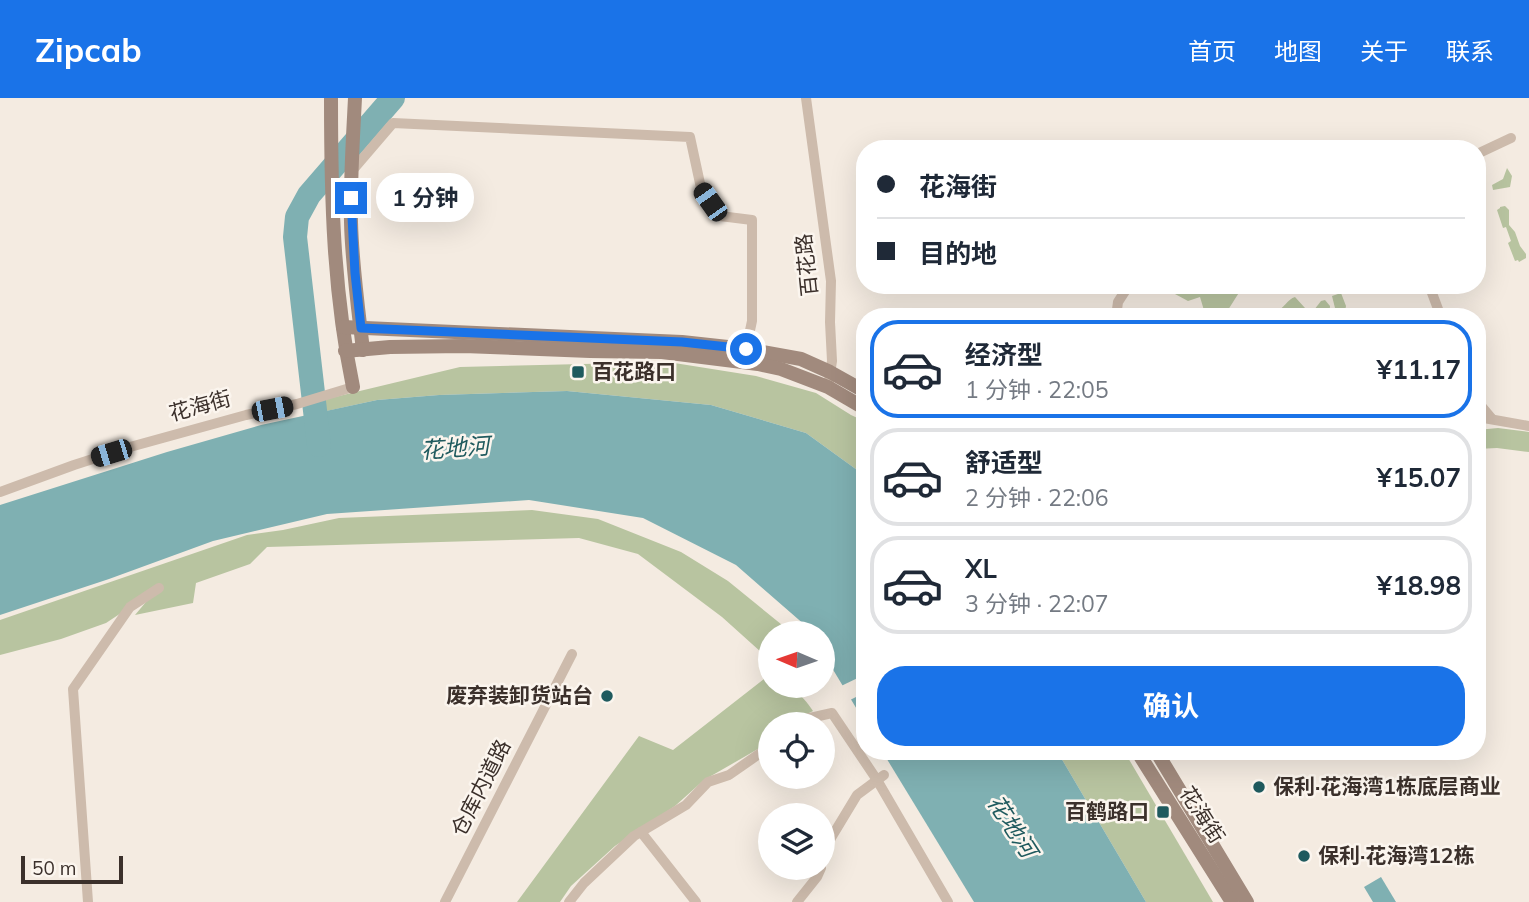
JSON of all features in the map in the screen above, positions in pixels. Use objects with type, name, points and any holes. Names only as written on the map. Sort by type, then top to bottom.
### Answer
[{"type":"street","points":[[355,98],[351,223],[363,350]]},
{"type":"street","name":"百花路","points":[[806,98],[831,281],[832,361],[829,380]]},
{"type":"street","name":"花海街","points":[[0,492],[130,447],[246,415],[295,405],[353,387],[345,351],[334,246],[331,99]]},
{"type":"street","points":[[351,172],[393,124],[690,136],[701,188],[720,216],[752,220],[752,321],[746,349]]},
{"type":"street","points":[[1486,150],[1511,138]]},
{"type":"street","points":[[343,327],[682,342],[746,349],[801,359],[856,402]]},
{"type":"street","points":[[345,351],[390,347],[464,346],[662,352],[758,364],[856,388]]},
{"type":"street","points":[[1486,412],[1492,419]]},
{"type":"street","points":[[1486,418],[1529,426]]},
{"type":"street","points":[[88,902],[73,689],[130,607],[159,588]]},
{"type":"street","name":"仓库内道路","points":[[445,902],[572,654]]},
{"type":"street","points":[[835,717],[856,744]]},
{"type":"street","points":[[569,902],[583,883],[634,836],[686,805],[708,782],[729,775],[758,755]]},
{"type":"street","points":[[868,760],[881,777],[948,902]]},
{"type":"street","name":"花海街","points":[[1143,760],[1232,902]]},
{"type":"street","name":"花海街","points":[[1161,760],[1247,902]]},
{"type":"street","points":[[835,831],[857,795],[881,777]]},
{"type":"street","points":[[641,832],[696,902]]},
{"type":"street","points":[[797,902],[815,880]]},
{"type":"green space","points":[[1507,168],[1512,176],[1510,187],[1493,190],[1492,185],[1503,179]]},
{"type":"green space","points":[[1505,206],[1509,210],[1509,225],[1526,254],[1526,258],[1519,262],[1515,261],[1508,243],[1511,241],[1497,210]]},
{"type":"green space","points":[[1175,294],[1238,294],[1229,308],[1203,308],[1200,297],[1188,301]]},
{"type":"green space","points":[[1341,294],[1346,308],[1335,308],[1332,296]]},
{"type":"green space","points":[[1295,297],[1305,308],[1282,308]]},
{"type":"green space","points":[[1325,300],[1330,308],[1316,308]]},
{"type":"green space","points":[[668,362],[756,376],[816,393],[856,417],[856,469],[806,433],[711,405],[567,391],[377,400],[322,412],[318,401],[460,367]]},
{"type":"green space","points":[[1486,429],[1529,432],[1529,452],[1486,449]]},
{"type":"green space","points":[[532,510],[598,519],[681,552],[728,581],[777,621],[758,621],[758,649],[722,617],[638,554],[579,538],[267,547],[250,564],[196,583],[193,603],[135,615],[156,590],[106,623],[61,639],[0,655],[0,620],[247,535],[339,518]]},
{"type":"green space","points":[[758,684],[758,698],[802,698],[813,711],[758,712],[758,749],[704,780],[675,806],[615,846],[571,886],[560,902],[517,902],[639,736],[673,750]]},
{"type":"green space","points":[[1062,760],[1129,760],[1213,902],[1146,902]]},
{"type":"water","name":"花地河","points":[[567,391],[711,405],[806,433],[856,469],[856,708],[835,673],[835,621],[800,621],[736,565],[643,518],[529,500],[327,514],[213,541],[0,615],[0,505],[261,425],[377,400]]},
{"type":"water","name":"花地河","points":[[887,760],[1062,760],[1146,902],[974,902]]},
{"type":"water","points":[[1381,877],[1396,902],[1373,902],[1364,887]]},
{"type":"pier","points":[[856,679],[856,697],[848,701],[839,687]]},
{"type":"waterway","points":[[319,445],[295,237],[297,217],[309,195],[393,98]]},
{"type":"place","name":"百花路口","points":[[578,372]]},
{"type":"place","name":"废弃装卸货站台","points":[[607,696]]},
{"type":"place","name":"保利·花海湾1栋底层商业","points":[[1259,787]]},
{"type":"place","name":"百鹤路口","points":[[1163,812]]},
{"type":"place","name":"保利·花海湾12栋","points":[[1304,856]]},
{"type":"route","points":[[351,198],[361,328],[682,342],[746,349]]}]
